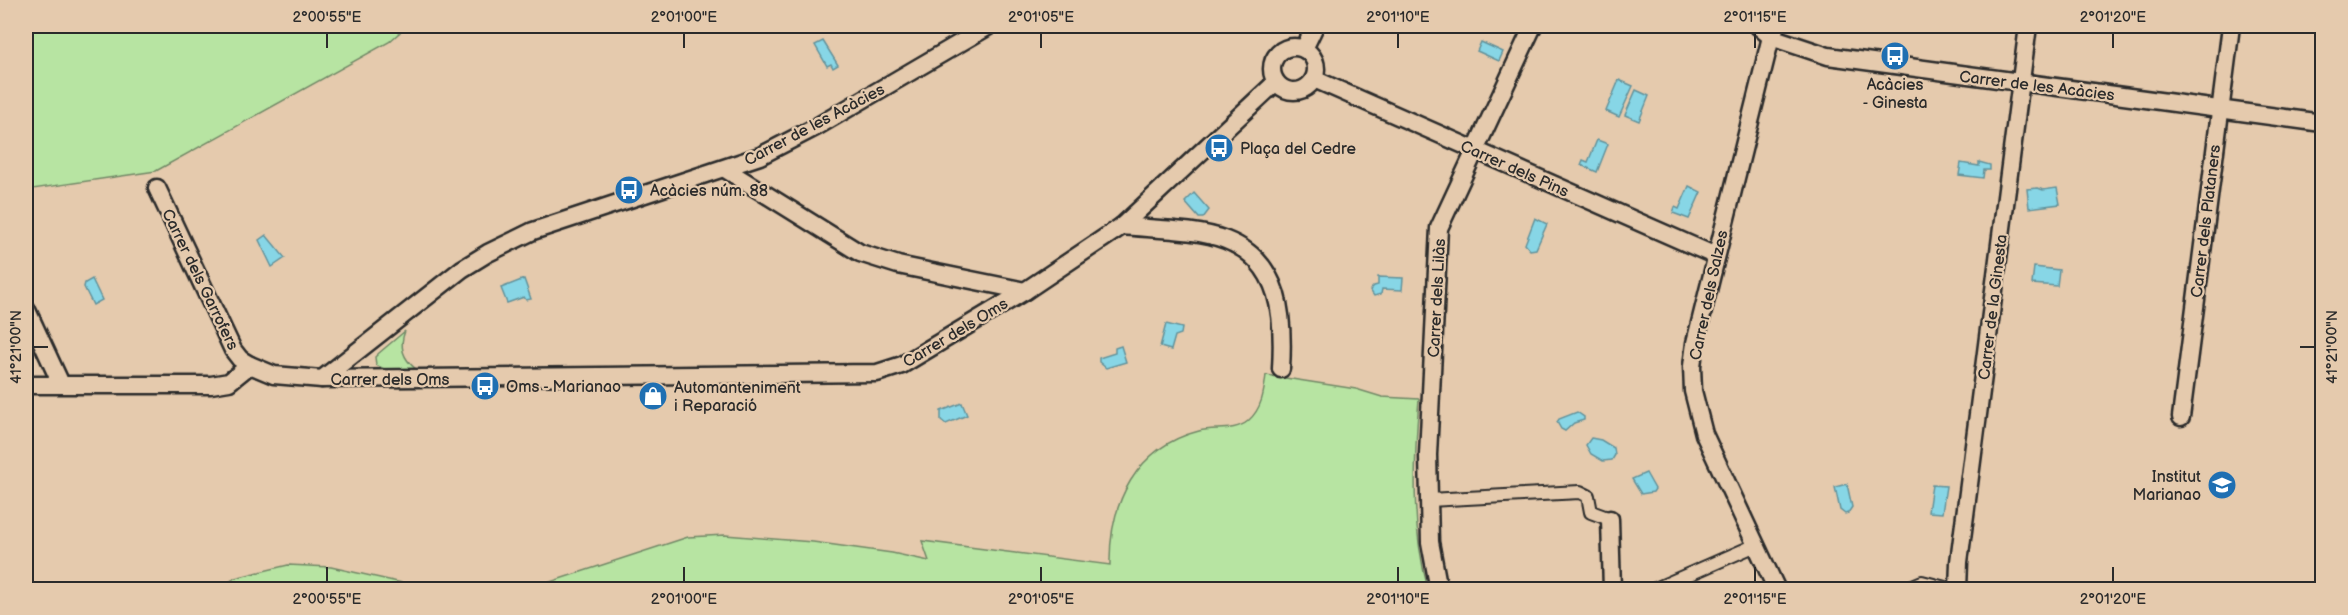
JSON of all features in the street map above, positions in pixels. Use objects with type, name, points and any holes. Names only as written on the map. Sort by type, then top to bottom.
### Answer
[{"type":"street","name":"Carrer de les Acàcies","points":[[322,379],[462,269],[488,253],[533,231],[760,156],[816,127],[989,26]]},
{"type":"street","points":[[1304,49],[1315,26]]},
{"type":"street","name":"Carrer dels Lilàs","points":[[1439,590],[1430,542],[1428,455],[1439,228],[1533,26]]},
{"type":"street","name":"Carrer de la Ginesta","points":[[1958,590],[1959,562],[2028,26]]},
{"type":"street","name":"Carrer dels Plataners","points":[[2181,417],[2231,26]]},
{"type":"street","name":"Carrer de les Acàcies","points":[[1768,29],[1827,56],[2322,123]]},
{"type":"street","name":"Carrer dels Salzes","points":[[1768,29],[1695,343],[1692,366],[1693,391],[1704,434],[1778,590]]},
{"type":"street","points":[[1290,47],[1304,49],[1314,58],[1317,65],[1314,79],[1310,85],[1296,91],[1281,87],[1276,82],[1271,68],[1277,54],[1290,47]]},
{"type":"street","name":"Carrer dels Pins","points":[[1314,79],[1716,256]]},
{"type":"street","name":"Carrer dels Oms","points":[[250,365],[274,375],[322,379],[877,373],[902,365],[1025,291],[1122,226],[1276,82]]},
{"type":"street","points":[[725,169],[860,253],[898,265],[1025,291]]},
{"type":"street","name":"Carrer dels Garrofers","points":[[157,188],[234,350],[240,359],[250,365]]},
{"type":"street","points":[[1122,226],[1210,236],[1243,248],[1273,285],[1283,330],[1281,369]]},
{"type":"street","points":[[26,308],[61,384]]},
{"type":"street","points":[[26,386],[61,384],[211,385],[229,382],[250,365]]},
{"type":"street","points":[[1429,500],[1580,492],[1588,496],[1591,512],[1610,519],[1612,590]]},
{"type":"street","points":[[1653,590],[1756,545]]},
{"type":"street","points":[[1903,590],[1922,582],[1953,590]]},
{"type":"green space","points":[[26,26],[407,26],[389,42],[156,171],[26,190]]},
{"type":"green space","points":[[405,331],[402,342],[403,352],[416,369],[384,369],[376,365],[375,357]]},
{"type":"green space","points":[[1266,375],[1356,389],[1382,397],[1419,399],[1415,471],[1416,518],[1428,589],[519,590],[528,585],[541,585],[688,537],[725,535],[813,542],[892,553],[929,561],[922,541],[1110,565],[1111,542],[1121,500],[1130,481],[1143,464],[1158,450],[1177,439],[1199,431],[1237,427],[1248,421],[1259,406]]},
{"type":"green space","points":[[288,565],[331,567],[429,589],[219,589],[235,578]]},
{"type":"water","points":[[823,41],[838,65],[833,68],[831,64],[827,66],[815,45]]},
{"type":"water","points":[[1481,42],[1503,52],[1499,61],[1477,51]]},
{"type":"water","points":[[1619,80],[1633,86],[1619,117],[1606,111]]},
{"type":"water","points":[[1636,90],[1649,96],[1639,121],[1625,115]]},
{"type":"water","points":[[1597,140],[1608,144],[1597,172],[1581,165],[1583,160],[1588,162]]},
{"type":"water","points":[[1979,162],[1990,165],[1990,170],[1984,170],[1983,178],[1959,175],[1961,163],[1979,166]]},
{"type":"water","points":[[1689,186],[1701,192],[1689,219],[1673,213],[1675,207],[1679,209]]},
{"type":"water","points":[[2057,188],[2060,204],[2029,208],[2027,189],[2043,190]]},
{"type":"water","points":[[1194,193],[1209,210],[1203,218],[1199,218],[1185,202]]},
{"type":"water","points":[[1535,218],[1547,224],[1536,249],[1530,250],[1525,244]]},
{"type":"water","points":[[266,235],[285,258],[272,267],[259,240]]},
{"type":"water","points":[[2034,267],[2059,270],[2057,286],[2032,284]]},
{"type":"water","points":[[1378,277],[1403,278],[1402,290],[1382,289],[1381,294],[1374,296],[1370,290],[1378,285]]},
{"type":"water","points":[[92,279],[102,300],[93,305],[84,287],[85,283]]},
{"type":"water","points":[[524,279],[531,299],[526,300],[524,297],[507,303],[501,288]]},
{"type":"water","points":[[1166,324],[1182,328],[1181,334],[1175,336],[1171,350],[1160,347]]},
{"type":"water","points":[[1121,346],[1126,362],[1106,368],[1099,362],[1099,358],[1115,353],[1115,348]]},
{"type":"water","points":[[962,403],[967,415],[946,424],[941,420],[941,411]]},
{"type":"water","points":[[1577,412],[1584,417],[1584,420],[1574,423],[1565,431],[1561,429],[1557,422],[1559,419]]},
{"type":"water","points":[[1591,438],[1601,440],[1614,448],[1615,455],[1612,460],[1603,461],[1591,454],[1586,445]]},
{"type":"water","points":[[1646,473],[1655,489],[1653,492],[1641,494],[1632,479]]},
{"type":"water","points":[[1847,484],[1852,507],[1845,514],[1840,510],[1835,487]]},
{"type":"water","points":[[1932,485],[1946,486],[1942,513],[1928,512]]},
{"type":"place","name":"Acàcies - Ginesta","points":[[1895,56]]},
{"type":"place","name":"Plaça del Cedre","points":[[1219,148]]},
{"type":"place","name":"Acàcies núm. 88","points":[[629,190]]},
{"type":"place","name":"Oms - Marianao","points":[[485,386]]},
{"type":"place","name":"Automanteniment i Reparació","points":[[653,396]]},
{"type":"place","name":"Institut Marianao","points":[[2222,485]]}]
